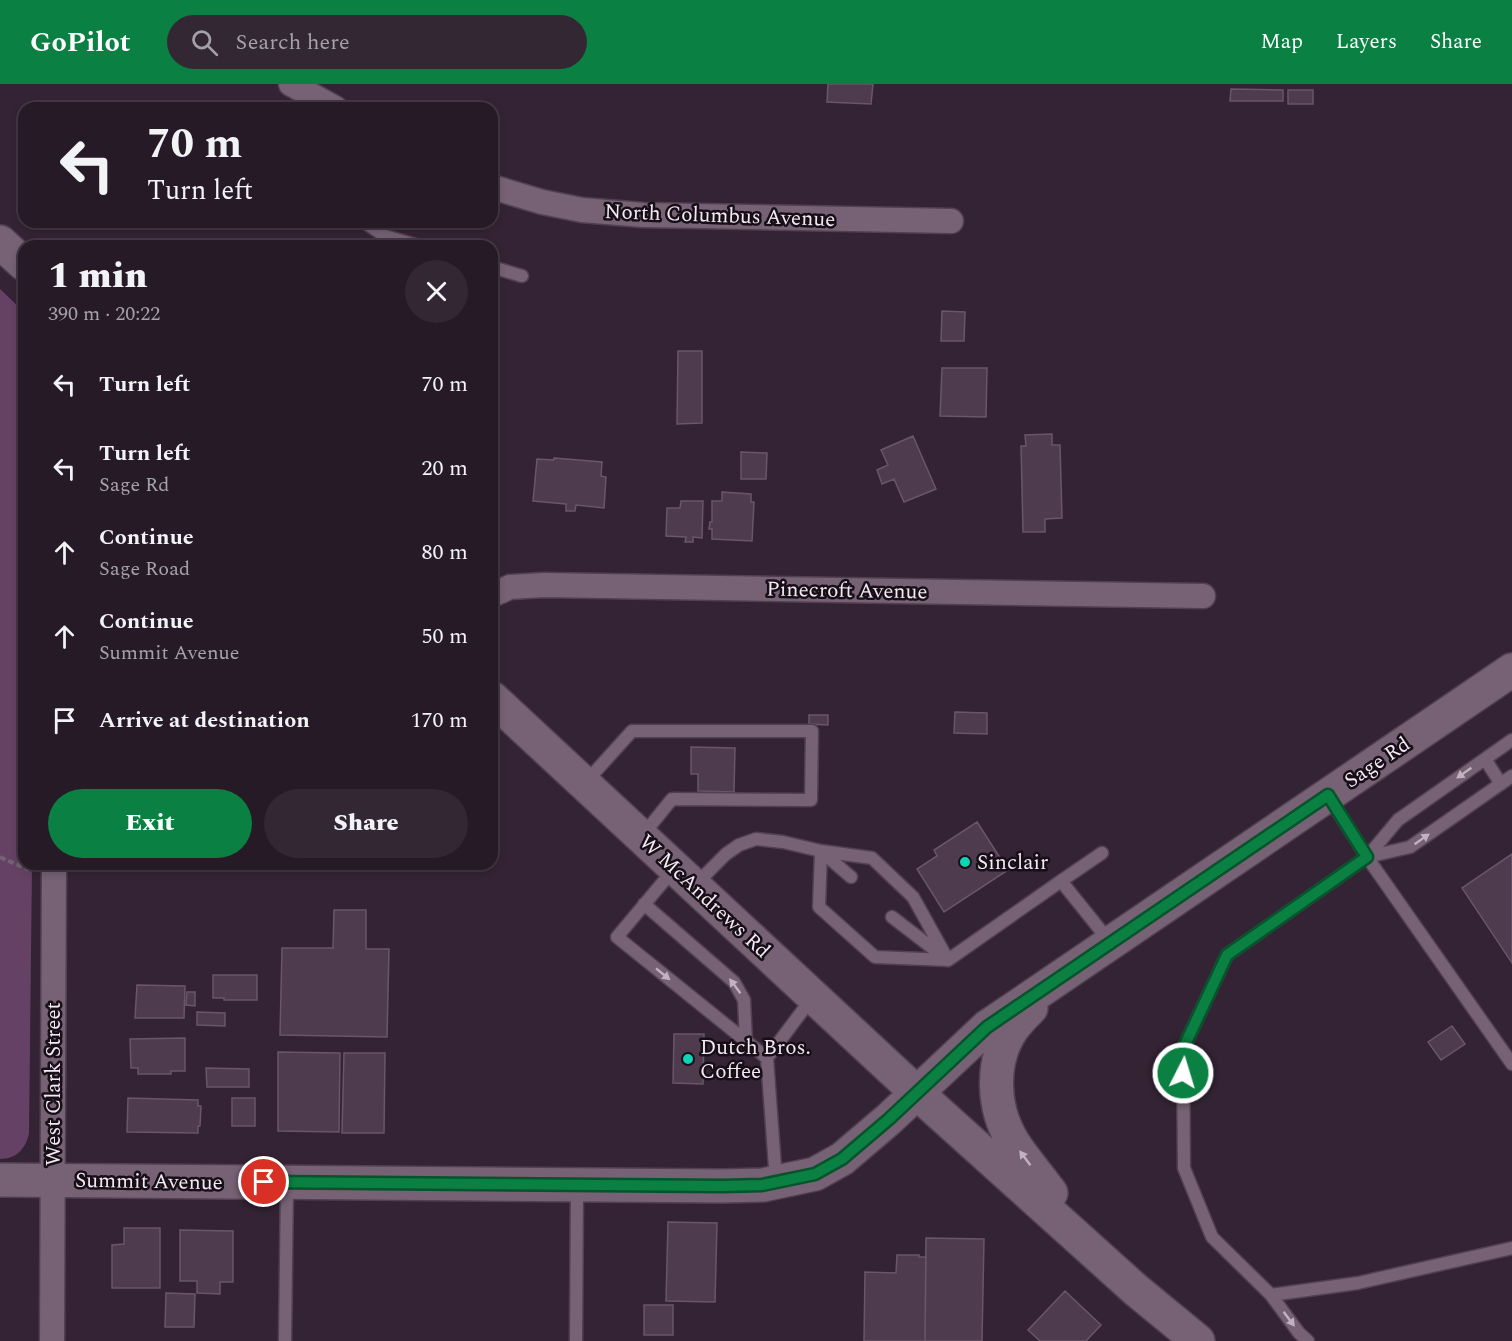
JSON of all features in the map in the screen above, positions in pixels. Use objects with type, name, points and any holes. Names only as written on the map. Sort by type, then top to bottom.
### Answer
[{"type":"main road","points":[[0,242],[18,258]]},
{"type":"main road","name":"Sage Rd","points":[[1063,975],[1512,670]]},
{"type":"main road","name":"W McAndrews Rd","points":[[498,704],[917,1093],[1097,1255]]},
{"type":"main road","points":[[1063,975],[1014,1026],[1004,1042],[997,1063],[996,1087],[1001,1115],[1012,1141],[1097,1255],[1198,1340]]},
{"type":"main road","name":"Summit Avenue","points":[[0,1180],[762,1185],[815,1174],[842,1159],[987,1027],[1063,975]]},
{"type":"street","points":[[291,84],[323,102]]},
{"type":"street","name":"North Columbus Avenue","points":[[498,189],[542,202],[582,210],[622,213],[951,221]]},
{"type":"street","name":"Pinecroft Avenue","points":[[498,592],[510,587],[544,585],[1203,596]]},
{"type":"street","name":"West Clark Street","points":[[52,1341],[54,870]]},
{"type":"lane","points":[[370,228],[383,240]]},
{"type":"lane","points":[[498,269],[522,276]]},
{"type":"lane","points":[[585,784],[632,731],[812,731],[811,800],[672,799],[641,836]]},
{"type":"lane","points":[[1308,1341],[1299,1333],[1271,1295],[1212,1237],[1184,1168],[1183,1049],[1227,955],[1367,857],[1398,820],[1512,740]]},
{"type":"lane","points":[[1485,759],[1501,784]]},
{"type":"lane","points":[[1367,857],[1410,847],[1512,776]]},
{"type":"lane","points":[[1328,795],[1367,857],[1512,1064]]},
{"type":"lane","points":[[767,1058],[618,937],[644,904],[684,877],[740,845],[756,839],[872,858],[913,897],[948,960]]},
{"type":"lane","points":[[821,851],[851,877]]},
{"type":"lane","points":[[821,851],[819,907],[875,957],[948,960],[1102,853]]},
{"type":"lane","points":[[1061,881],[1110,943]]},
{"type":"lane","points":[[644,904],[734,982],[744,1000],[746,1041]]},
{"type":"lane","points":[[892,917],[948,960]]},
{"type":"lane","points":[[776,1182],[767,1058],[813,997]]},
{"type":"lane","points":[[285,1341],[287,1182]]},
{"type":"lane","points":[[576,1341],[577,1185]]},
{"type":"lane","points":[[1271,1295],[1358,1283],[1512,1248]]},
{"type":"shaded area","points":[[0,289],[18,306],[18,870],[32,870],[29,1133],[20,1152],[0,1159]]},
{"type":"building","points":[[828,84],[873,84],[871,104],[827,102]]},
{"type":"building","points":[[1231,89],[1283,90],[1283,101],[1230,101]]},
{"type":"building","points":[[1288,90],[1313,90],[1313,104],[1288,104]]},
{"type":"building","points":[[942,311],[965,312],[964,341],[941,341]]},
{"type":"building","points":[[678,351],[702,351],[702,423],[677,424]]},
{"type":"building","points":[[942,368],[987,368],[986,417],[940,416]]},
{"type":"building","points":[[1052,434],[1052,445],[1060,445],[1062,518],[1045,519],[1045,532],[1023,532],[1021,446],[1026,446],[1025,435]]},
{"type":"building","points":[[913,436],[936,489],[904,502],[894,479],[882,484],[877,470],[888,465],[881,450]]},
{"type":"building","points":[[741,452],[767,453],[766,479],[741,479]]},
{"type":"building","points":[[554,458],[602,462],[601,476],[606,477],[604,508],[576,505],[575,511],[566,511],[566,504],[533,501],[537,459],[554,460]]},
{"type":"building","points":[[722,492],[751,494],[751,502],[754,502],[752,541],[712,539],[712,529],[709,529],[710,522],[712,522],[712,501],[722,501]]},
{"type":"building","points":[[681,501],[703,501],[702,538],[693,537],[693,542],[685,542],[686,537],[666,536],[667,508],[680,508]]},
{"type":"building","points":[[955,712],[987,713],[987,734],[954,733]]},
{"type":"building","points":[[809,715],[828,715],[828,725],[809,724]]},
{"type":"building","points":[[691,747],[735,748],[734,792],[698,791],[698,774],[691,774]]},
{"type":"building","name":"Sinclair","points":[[977,822],[1008,870],[944,912],[917,869],[937,856],[934,850]]},
{"type":"building","points":[[1512,854],[1512,963],[1462,888]]},
{"type":"building","points":[[334,910],[366,910],[366,949],[389,949],[387,1037],[280,1035],[282,948],[333,948]]},
{"type":"building","points":[[213,975],[257,975],[257,1000],[213,998]]},
{"type":"building","points":[[137,985],[185,986],[184,1018],[135,1018]]},
{"type":"building","points":[[187,992],[195,992],[195,1006],[186,1005]]},
{"type":"building","points":[[197,1012],[225,1013],[225,1026],[197,1025]]},
{"type":"building","points":[[1452,1026],[1465,1044],[1441,1060],[1428,1042]]},
{"type":"building","name":"Dutch Bros. Coffee","points":[[674,1034],[704,1034],[703,1084],[673,1083]]},
{"type":"building","points":[[185,1038],[185,1071],[171,1071],[171,1074],[138,1074],[138,1068],[131,1068],[130,1039]]},
{"type":"building","points":[[278,1052],[340,1053],[339,1132],[278,1131]]},
{"type":"building","points":[[344,1053],[385,1053],[384,1133],[342,1133]]},
{"type":"building","points":[[206,1068],[249,1069],[249,1087],[207,1087]]},
{"type":"building","points":[[128,1098],[198,1100],[198,1106],[201,1106],[198,1133],[127,1132]]},
{"type":"building","points":[[232,1098],[255,1098],[255,1126],[232,1126]]},
{"type":"building","points":[[668,1222],[717,1223],[715,1302],[666,1301]]},
{"type":"building","points":[[124,1228],[160,1228],[160,1288],[112,1288],[112,1245],[124,1244]]},
{"type":"building","points":[[180,1230],[233,1231],[233,1282],[220,1282],[220,1294],[197,1293],[197,1281],[180,1281]]},
{"type":"building","points":[[926,1238],[984,1239],[982,1341],[925,1341]]},
{"type":"building","points":[[897,1255],[926,1257],[925,1341],[864,1341],[865,1272],[896,1273]]},
{"type":"building","points":[[1065,1291],[1101,1325],[1086,1341],[1040,1341],[1028,1330]]},
{"type":"building","points":[[166,1293],[195,1294],[194,1327],[165,1327]]},
{"type":"building","points":[[644,1305],[673,1305],[673,1335],[644,1335]]},
{"type":"place","name":"Sinclair","points":[[965,862]]},
{"type":"place","name":"Dutch Bros. Coffee","points":[[688,1059]]},
{"type":"route","points":[[264,1182],[723,1186],[762,1185],[815,1174],[842,1159],[889,1119],[987,1027],[1328,795],[1367,857],[1227,955],[1183,1049],[1183,1073]]}]
